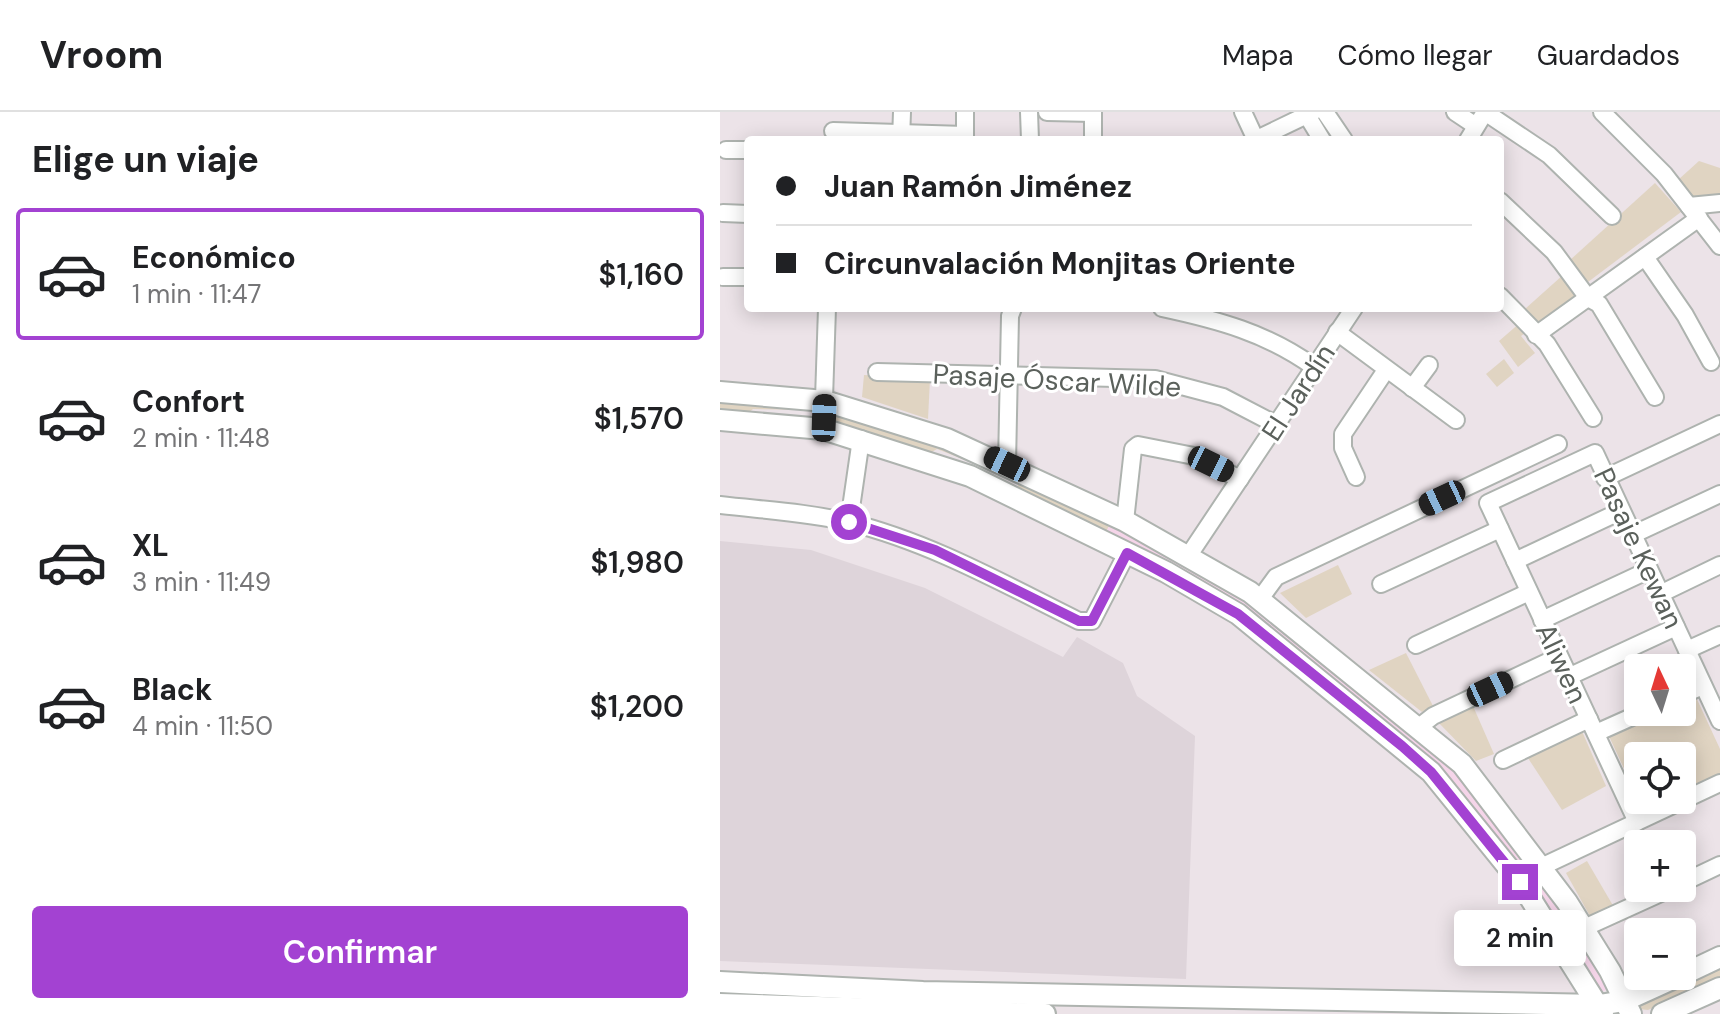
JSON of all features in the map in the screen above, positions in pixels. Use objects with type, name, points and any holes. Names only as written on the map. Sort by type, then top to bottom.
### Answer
[{"type":"street","points":[[833,112],[833,136],[901,136],[902,112]]},
{"type":"street","points":[[965,112],[965,136]]},
{"type":"street","points":[[1029,112],[1030,136]]},
{"type":"street","points":[[1047,112],[1093,112],[1093,136]]},
{"type":"street","points":[[1243,112],[1255,136]]},
{"type":"street","points":[[1455,112],[1549,155],[1612,216]]},
{"type":"street","points":[[1602,112],[1648,156],[1720,246]]},
{"type":"street","points":[[1264,136],[1315,114]]},
{"type":"street","points":[[1315,114],[1321,136]]},
{"type":"street","points":[[1315,114],[1340,136]]},
{"type":"street","points":[[726,150],[744,150]]},
{"type":"street","points":[[1536,335],[1645,257],[1694,212],[1720,203]]},
{"type":"street","points":[[1504,205],[1554,252],[1588,298],[1599,304],[1655,397]]},
{"type":"street","points":[[723,213],[744,214]]},
{"type":"street","points":[[1645,257],[1685,315],[1711,362]]},
{"type":"street","points":[[723,277],[744,277]]},
{"type":"street","points":[[1504,300],[1547,344],[1593,418]]},
{"type":"street","points":[[823,429],[827,312]]},
{"type":"street","points":[[970,476],[1004,481],[1012,312]]},
{"type":"street","points":[[1199,312],[1226,315],[1314,367]]},
{"type":"street","name":"El Jardín","points":[[1189,555],[1351,312]]},
{"type":"street","points":[[1337,332],[1456,420]]},
{"type":"street","points":[[1412,388],[1429,365]]},
{"type":"street","points":[[1356,477],[1343,448],[1343,434],[1386,370]]},
{"type":"street","name":"Pasaje Óscar Wilde","points":[[877,372],[1155,379],[1223,397],[1277,425]]},
{"type":"street","points":[[720,392],[825,401],[947,439],[1125,521],[1189,555],[1260,599],[1462,764],[1584,928],[1628,1007]]},
{"type":"street","points":[[720,420],[823,429],[970,476],[1127,553],[1238,614],[1431,772],[1520,882],[1601,1010]]},
{"type":"street","points":[[1605,478],[1720,424]]},
{"type":"street","points":[[849,522],[861,439]]},
{"type":"street","points":[[1260,599],[1276,577],[1293,568],[1558,444]]},
{"type":"street","points":[[1125,521],[1133,449],[1138,445],[1194,456],[1240,479]]},
{"type":"street","name":"Pasaje Kewan","points":[[1488,503],[1595,453],[1718,712]]},
{"type":"street","points":[[1632,535],[1720,494]]},
{"type":"street","name":"Aliwen","points":[[1488,503],[1637,822]]},
{"type":"street","points":[[720,505],[849,522],[935,550],[1079,621],[1092,621],[1127,553]]},
{"type":"street","points":[[1515,561],[1621,511]]},
{"type":"street","points":[[1381,584],[1500,529]]},
{"type":"street","points":[[1660,594],[1720,565]]},
{"type":"street","points":[[1542,620],[1649,570]]},
{"type":"street","points":[[1416,645],[1529,592]]},
{"type":"street","points":[[1568,677],[1676,627]]},
{"type":"street","points":[[1687,650],[1720,635]]},
{"type":"street","points":[[1419,727],[1433,716],[1558,657]]},
{"type":"street","points":[[1696,689],[1703,686]]},
{"type":"street","points":[[1503,760],[1624,717]]},
{"type":"street","points":[[1541,867],[1720,783]]},
{"type":"street","points":[[1696,876],[1720,865]]},
{"type":"street","points":[[1584,928],[1641,902]]},
{"type":"street","points":[[1696,968],[1720,957]]},
{"type":"street","points":[[720,982],[923,1006],[1045,1014]]},
{"type":"street","points":[[1662,1014],[1720,988]]},
{"type":"street","points":[[733,1007],[859,1011],[923,1006],[1601,1010],[1628,1007],[1656,990]]},
{"type":"shaded area","points":[[1699,161],[1720,168],[1720,197],[1694,199],[1678,180]]},
{"type":"shaded area","points":[[1655,183],[1681,212],[1588,282],[1569,261]]},
{"type":"shaded area","points":[[1563,275],[1582,296],[1540,325],[1525,309]]},
{"type":"shaded area","points":[[1521,322],[1528,331],[1521,336],[1535,353],[1518,367],[1499,341]]},
{"type":"shaded area","points":[[1504,359],[1514,373],[1497,387],[1486,374]]},
{"type":"shaded area","points":[[864,375],[930,379],[928,419],[862,397]]},
{"type":"shaded area","points":[[720,398],[810,410],[753,409],[747,414],[720,413]]},
{"type":"shaded area","points":[[836,413],[974,455],[993,471],[937,449],[930,453],[837,423],[833,417]]},
{"type":"shaded area","points":[[1017,481],[1111,522],[1105,534],[1019,490]]},
{"type":"shaded area","points":[[720,541],[811,550],[925,588],[1063,657],[1077,637],[1123,663],[1137,696],[1195,736],[1186,979],[720,961]]},
{"type":"shaded area","points":[[1338,565],[1352,594],[1306,618],[1280,593]]},
{"type":"shaded area","points":[[1406,653],[1433,706],[1422,712],[1369,670]]},
{"type":"shaded area","points":[[1696,697],[1720,749],[1720,774],[1696,785],[1696,742],[1624,742],[1624,769],[1608,734],[1625,726],[1696,726]]},
{"type":"shaded area","points":[[1473,706],[1494,754],[1476,761],[1437,721]]},
{"type":"shaded area","points":[[1581,729],[1606,786],[1562,810],[1526,755]]},
{"type":"shaded area","points":[[1587,861],[1615,909],[1591,918],[1566,873]]},
{"type":"shaded area","points":[[1720,963],[1720,977],[1696,988],[1696,974]]},
{"type":"shaded area","points":[[1663,990],[1692,990],[1648,1010],[1639,1009],[1638,1002]]},
{"type":"sand","points":[[1111,522],[1246,598],[1467,781],[1588,947],[1608,989],[1599,993],[1374,715],[1105,534]]},
{"type":"route","points":[[849,522],[935,550],[1079,621],[1092,621],[1127,553],[1166,572],[1238,614],[1402,746],[1431,772],[1520,882]]}]
